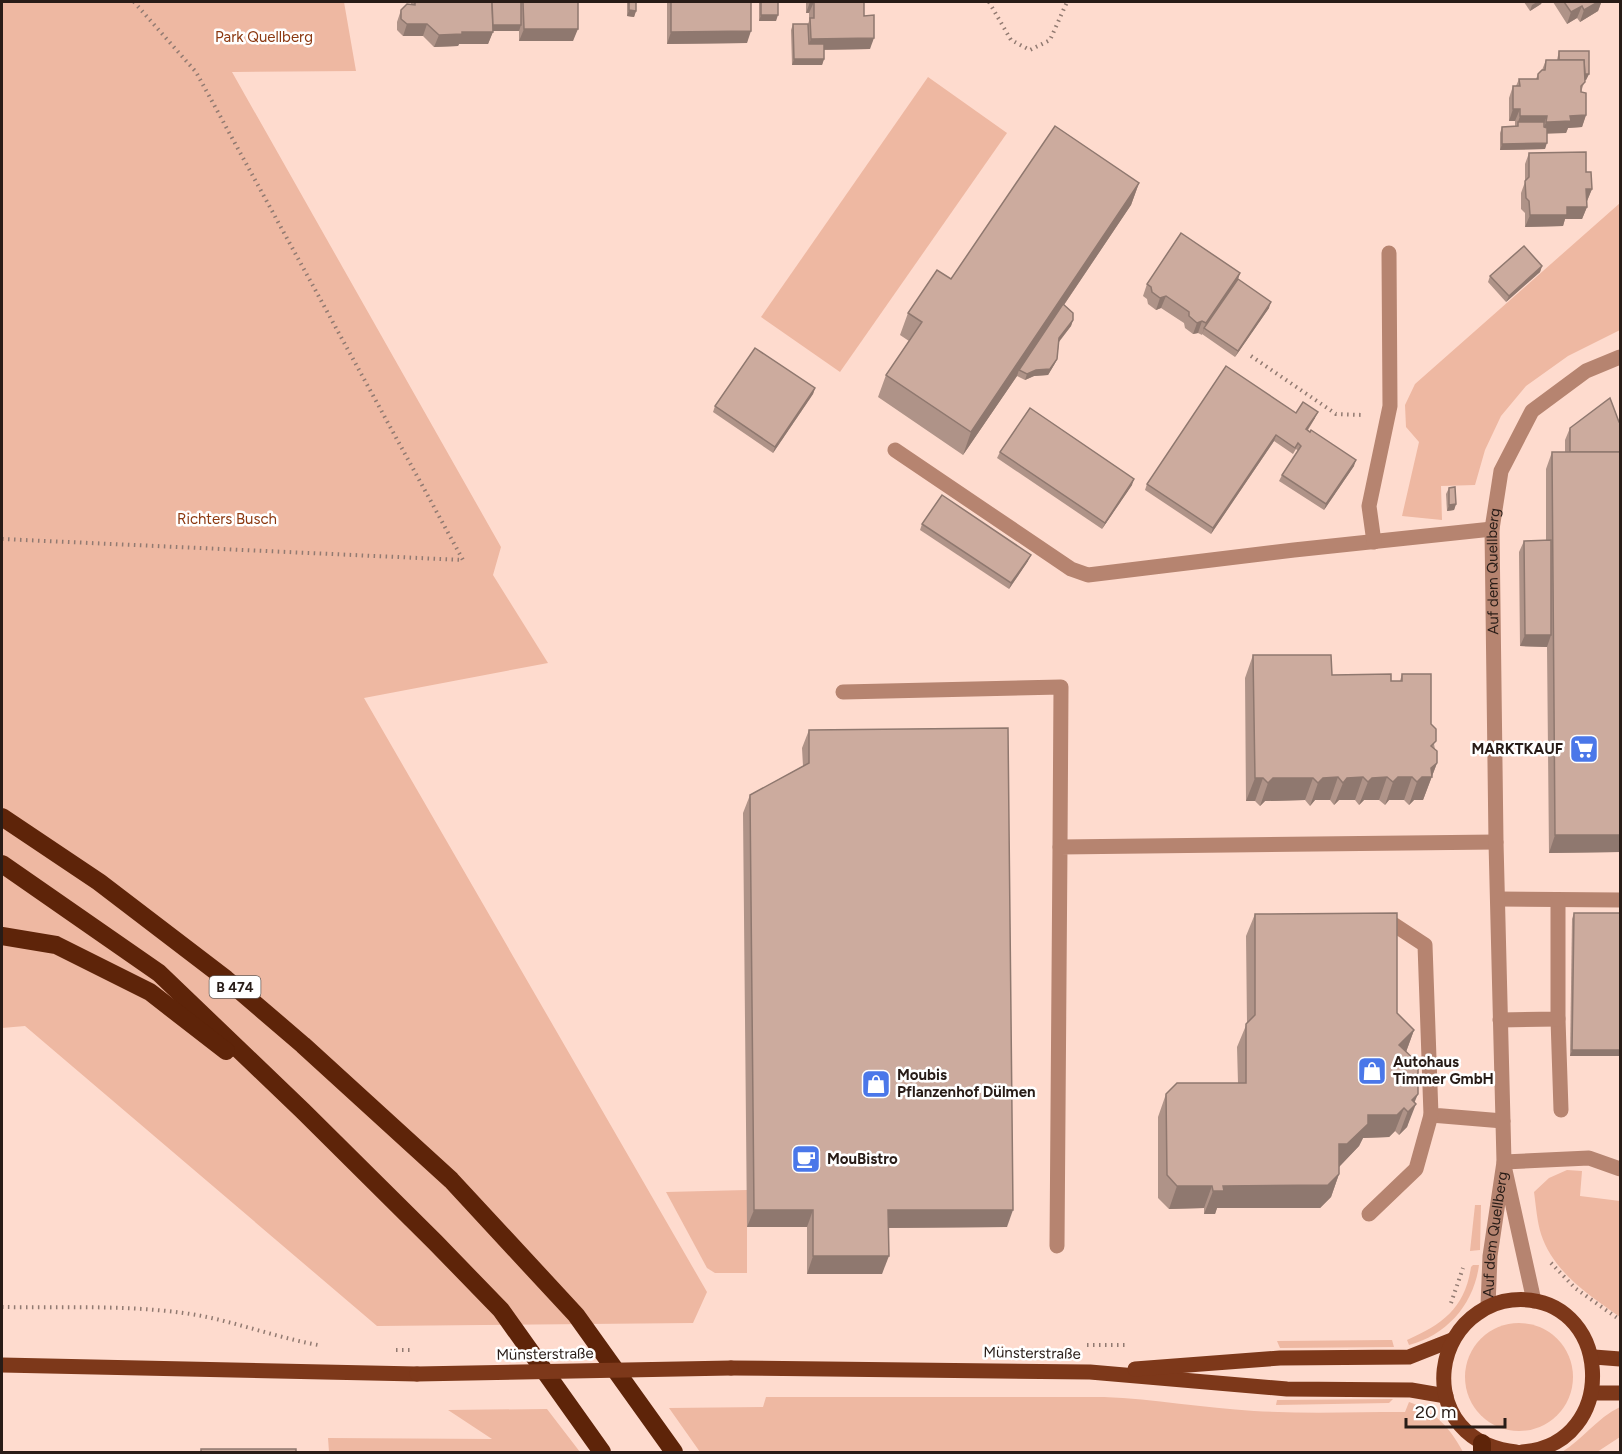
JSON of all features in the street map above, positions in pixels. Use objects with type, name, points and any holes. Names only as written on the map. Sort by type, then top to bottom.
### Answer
[{"type":"highway","name":"B 474","points":[[2,817],[99,882],[226,979],[303,1045],[451,1180],[576,1315],[674,1452]]},
{"type":"highway","name":"B 474","points":[[2,864],[159,973],[303,1111],[501,1310],[602,1452]]},
{"type":"highway","points":[[2,936],[56,945],[150,993],[303,1111]]},
{"type":"main road","points":[[1516,1452],[1482,1448],[1453,1415],[1446,1396],[1443,1377],[1452,1340],[1467,1320],[1488,1306],[1511,1300],[1534,1301],[1555,1308],[1572,1320],[1586,1337],[1594,1357],[1597,1375],[1595,1393],[1587,1413],[1574,1431],[1557,1444],[1531,1452]]},
{"type":"main road","name":"Münsterstraße","points":[[1090,1372],[1280,1358],[1409,1357],[1452,1340]]},
{"type":"main road","points":[[1594,1357],[1620,1359]]},
{"type":"main road","name":"Münsterstraße","points":[[2,1365],[417,1374],[731,1368],[1090,1372],[1287,1389],[1411,1390],[1446,1396]]},
{"type":"main road","points":[[1595,1393],[1620,1393]]},
{"type":"street","points":[[1374,542],[1369,506],[1390,406],[1389,253]]},
{"type":"street","name":"Auf dem Quellberg","points":[[1488,1306],[1490,1256],[1504,1161],[1496,842],[1492,529],[1501,471],[1532,411],[1586,371],[1620,357]]},
{"type":"street","points":[[895,450],[1071,569],[1088,575],[1492,529]]},
{"type":"street","points":[[843,692],[1061,687],[1058,1246]]},
{"type":"street","points":[[1060,847],[1496,842]]},
{"type":"street","points":[[1498,899],[1620,900]]},
{"type":"street","points":[[1558,900],[1561,1110]]},
{"type":"street","points":[[1359,924],[1393,924],[1425,945],[1431,1115],[1416,1169],[1369,1214]]},
{"type":"street","points":[[1500,1020],[1558,1019]]},
{"type":"street","points":[[1431,1115],[1503,1121]]},
{"type":"street","points":[[1504,1161],[1589,1158],[1620,1170]]},
{"type":"street","name":"Auf dem Quellberg","points":[[1504,1161],[1534,1301]]},
{"type":"path","points":[[2,539],[463,560],[195,72],[134,2]]},
{"type":"path","points":[[989,2],[1011,40],[1030,50],[1050,40],[1067,2]]},
{"type":"path","points":[[1251,356],[1336,414],[1388,415]]},
{"type":"path","points":[[1450,1308],[1467,1258],[1490,1256]]},
{"type":"path","points":[[1524,1256],[1545,1257],[1575,1288],[1620,1320]]},
{"type":"path","points":[[2,1307],[145,1310],[206,1317],[288,1340],[322,1346]]},
{"type":"path","points":[[1077,1345],[1136,1345]]},
{"type":"path","points":[[385,1350],[396,1350]]},
{"type":"green space","name":"Richters Busch","points":[[2,2],[344,2],[356,71],[232,72],[501,547],[493,575],[548,663],[364,698],[707,1292],[693,1323],[377,1326],[25,1026],[2,1028]]},
{"type":"green space","points":[[928,77],[1007,133],[840,372],[761,317]]},
{"type":"green space","points":[[1620,203],[1620,330],[1568,356],[1526,386],[1501,416],[1485,450],[1475,485],[1441,486],[1442,520],[1402,516],[1419,442],[1406,427],[1405,405],[1415,384]]},
{"type":"green space","points":[[1567,1170],[1582,1171],[1580,1196],[1620,1201],[1620,1317],[1564,1272],[1554,1260],[1541,1234],[1534,1192],[1549,1178]]},
{"type":"green space","points":[[747,1190],[747,1273],[715,1273],[707,1268],[666,1192]]},
{"type":"green space","points":[[1475,1205],[1481,1205],[1480,1250],[1470,1251]]},
{"type":"green space","points":[[1473,1265],[1479,1265],[1465,1305],[1447,1326],[1409,1345],[1407,1340],[1441,1321],[1458,1304]]},
{"type":"green space","points":[[1519,1323],[1540,1327],[1557,1339],[1569,1356],[1573,1377],[1569,1398],[1557,1415],[1540,1427],[1519,1431],[1498,1427],[1481,1415],[1469,1398],[1465,1377],[1469,1356],[1481,1339],[1498,1327]]},
{"type":"green space","points":[[1392,1340],[1394,1347],[1280,1348],[1277,1341]]},
{"type":"green space","points":[[766,1397],[1104,1397],[1235,1410],[1311,1413],[1405,1412],[1409,1402],[1427,1410],[1441,1421],[1463,1452],[700,1452],[669,1408],[763,1407]]},
{"type":"green space","points":[[1393,1399],[1389,1403],[1276,1405],[1277,1400]]},
{"type":"green space","points":[[1620,1407],[1620,1437],[1597,1452],[1562,1452],[1604,1417]]},
{"type":"green space","points":[[547,1409],[580,1452],[329,1452],[328,1438],[492,1439],[448,1410]]},
{"type":"building","points":[[415,2],[492,2],[493,32],[439,35],[427,24],[407,24],[401,19],[401,10],[407,4],[415,5]]},
{"type":"building","points":[[492,2],[521,2],[521,25],[493,25]]},
{"type":"building","points":[[523,2],[578,2],[578,29],[524,29]]},
{"type":"building","points":[[629,2],[636,2],[636,11],[629,10]]},
{"type":"building","points":[[671,2],[751,2],[751,31],[671,32]]},
{"type":"building","points":[[761,2],[778,2],[778,15],[761,15]]},
{"type":"building","points":[[814,2],[864,2],[864,16],[874,15],[874,38],[811,39],[810,18],[814,18]]},
{"type":"building","points":[[1564,2],[1598,2],[1584,10],[1582,6],[1571,12]]},
{"type":"building","points":[[793,24],[808,24],[809,44],[824,44],[824,59],[794,59]]},
{"type":"building","points":[[1559,51],[1589,51],[1589,74],[1585,74],[1584,60],[1559,60]]},
{"type":"building","points":[[1546,60],[1584,60],[1585,82],[1581,86],[1581,92],[1586,93],[1586,115],[1570,116],[1571,121],[1546,122],[1547,116],[1520,116],[1520,109],[1513,109],[1513,86],[1520,86],[1519,79],[1538,79],[1538,74],[1545,70]]},
{"type":"building","points":[[1518,122],[1544,122],[1544,127],[1547,128],[1547,143],[1502,144],[1502,127],[1518,126]]},
{"type":"building","points":[[1055,126],[1139,183],[971,432],[886,375],[922,322],[908,313],[937,270],[951,279]]},
{"type":"building","points":[[1586,152],[1586,172],[1591,172],[1592,189],[1586,189],[1587,207],[1567,207],[1567,215],[1530,215],[1525,181],[1529,177],[1529,153]]},
{"type":"building","points":[[1181,233],[1240,273],[1206,323],[1202,321],[1197,323],[1189,316],[1189,312],[1166,296],[1160,298],[1147,284]]},
{"type":"building","points":[[1524,246],[1542,266],[1509,296],[1490,276]]},
{"type":"building","points":[[1238,279],[1271,302],[1238,351],[1204,328]]},
{"type":"building","points":[[1063,304],[1073,313],[1073,320],[1059,338],[1057,359],[1050,369],[1036,370],[1027,374],[1019,370]]},
{"type":"building","points":[[755,348],[815,388],[775,447],[715,406]]},
{"type":"building","points":[[1226,366],[1296,413],[1303,402],[1318,412],[1306,429],[1356,460],[1326,504],[1282,475],[1301,446],[1298,443],[1295,448],[1276,435],[1213,528],[1147,484]]},
{"type":"building","points":[[1610,398],[1620,422],[1620,452],[1570,452],[1570,428]]},
{"type":"building","points":[[1030,408],[1134,479],[1105,523],[1000,452]]},
{"type":"building","name":"MARKTKAUF","points":[[1552,452],[1620,452],[1620,835],[1555,835]]},
{"type":"building","points":[[1455,487],[1456,504],[1449,505],[1449,488]]},
{"type":"building","points":[[942,495],[1031,555],[1011,583],[922,524]]},
{"type":"building","points":[[1551,540],[1551,635],[1525,635],[1524,541]]},
{"type":"building","points":[[1253,655],[1331,655],[1332,675],[1391,674],[1391,681],[1402,681],[1402,674],[1431,674],[1431,724],[1436,729],[1436,741],[1431,746],[1437,751],[1437,763],[1431,768],[1432,777],[1422,777],[1417,782],[1412,777],[1398,777],[1393,782],[1387,777],[1372,778],[1368,782],[1363,777],[1347,778],[1343,783],[1338,777],[1323,778],[1318,783],[1313,778],[1273,778],[1268,783],[1263,778],[1255,778]]},
{"type":"building","name":"Moubis Pflanzenhof Dülmen","points":[[1008,728],[1013,1210],[888,1210],[889,1256],[813,1256],[813,1210],[754,1210],[750,795],[809,763],[809,730]]},
{"type":"building","points":[[1397,913],[1397,1013],[1414,1030],[1399,1045],[1418,1063],[1418,1094],[1412,1100],[1416,1104],[1408,1112],[1404,1108],[1397,1115],[1368,1115],[1368,1124],[1347,1144],[1339,1144],[1339,1174],[1328,1185],[1223,1186],[1224,1191],[1213,1191],[1212,1186],[1177,1186],[1167,1175],[1166,1094],[1177,1083],[1246,1083],[1246,1024],[1255,1015],[1255,914]]},
{"type":"building","points":[[1574,913],[1620,913],[1620,1050],[1572,1050]]},
{"type":"building","points":[[201,1449],[296,1449],[296,1452],[201,1452]]},
{"type":"place","name":"MARKTKAUF","points":[[1584,749]]},
{"type":"place","name":"Autohaus Timmer GmbH","points":[[1372,1071]]},
{"type":"place","name":"Moubis Pflanzenhof Dülmen","points":[[876,1084]]},
{"type":"place","name":"MouBistro","points":[[806,1159]]},
{"type":"park label","name":"Park Quellberg","points":[[264,37]]}]
